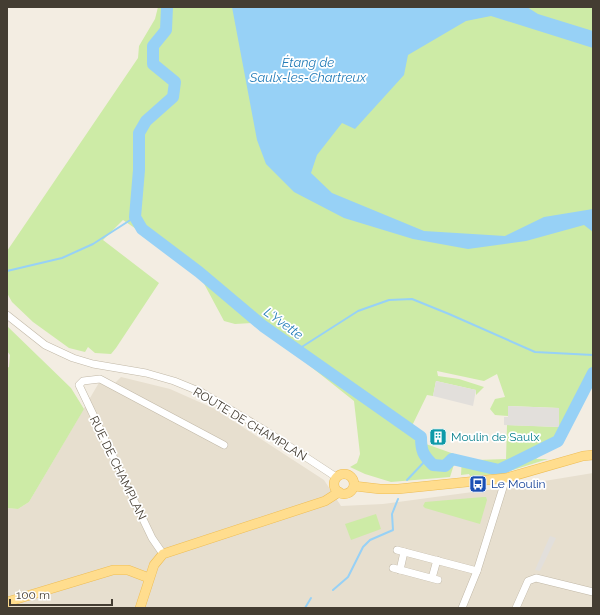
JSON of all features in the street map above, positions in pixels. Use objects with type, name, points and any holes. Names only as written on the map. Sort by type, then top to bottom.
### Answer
[{"type":"main road","points":[[354,486],[380,489],[398,489],[506,478],[583,456],[593,455]]},
{"type":"main road","points":[[346,473],[352,477],[355,483],[354,486],[348,493],[345,494],[339,492],[335,488],[335,479],[340,474],[346,473]]},
{"type":"main road","points":[[140,608],[154,565],[163,554],[325,501],[339,492]]},
{"type":"main road","points":[[7,602],[113,570],[128,570],[149,578]]},
{"type":"street","points":[[7,309],[29,333]]},
{"type":"street","name":"ROUTE DE CHAMPLAN","points":[[7,315],[45,345],[73,358],[93,364],[146,373],[174,381],[201,392],[273,436],[333,475],[335,479]]},
{"type":"street","name":"RUE DE CHAMPLAN","points":[[163,554],[152,538],[79,386],[83,381],[100,379],[224,445]]},
{"type":"street","points":[[462,608],[477,572],[506,478]]},
{"type":"street","points":[[437,560],[435,579],[396,569],[400,551],[437,560],[477,572]]},
{"type":"street","points":[[516,608],[528,581],[536,578],[593,592]]},
{"type":"shaded area","points":[[121,377],[170,389],[215,409],[324,480],[341,506],[383,504],[495,489],[593,473],[593,608],[7,608],[7,508],[18,509],[29,502],[100,381],[110,388]]},
{"type":"shaded area","points":[[436,381],[476,390],[473,406],[433,396]]},
{"type":"shaded area","points":[[508,406],[559,408],[559,427],[504,425],[504,417],[508,417]]},
{"type":"shaded area","points":[[550,536],[556,538],[540,571],[535,570]]},
{"type":"green space","points":[[158,7],[593,7],[593,381],[565,433],[536,459],[548,459],[500,474],[470,476],[469,474],[461,475],[462,457],[477,460],[506,459],[507,425],[559,427],[559,408],[509,406],[508,416],[495,415],[490,409],[495,399],[505,397],[497,374],[484,381],[437,371],[438,376],[459,379],[484,387],[476,395],[476,390],[436,381],[433,396],[427,395],[409,432],[426,444],[457,455],[450,477],[391,482],[365,474],[350,467],[357,463],[360,454],[354,401],[266,331],[252,323],[235,324],[224,321],[201,278],[180,259],[123,220],[103,240],[159,283],[111,354],[95,353],[88,347],[85,352],[69,348],[33,322],[12,302],[7,293],[7,251],[138,58],[139,46],[155,19]]},
{"type":"green space","points":[[7,326],[71,388],[84,409],[29,502],[18,509],[7,508],[7,368],[9,367],[10,355],[7,351]]},
{"type":"green space","points":[[486,497],[487,500],[480,524],[425,508],[423,506],[425,502]]},
{"type":"green space","points":[[376,514],[381,529],[351,540],[345,524]]},
{"type":"water","name":"Étang de Saulx-les-Chartreux","points":[[232,7],[527,7],[538,14],[593,31],[593,48],[491,16],[466,21],[408,55],[404,75],[355,129],[342,123],[317,155],[311,173],[332,193],[424,231],[505,236],[544,217],[593,209],[593,232],[584,225],[526,241],[468,249],[413,239],[344,218],[294,192],[266,164],[257,140]]},
{"type":"waterway","name":"L'Yvette","points":[[167,7],[166,30],[153,46],[153,64],[175,82],[173,97],[146,121],[139,133],[139,170],[135,217],[142,229],[199,272],[263,326],[421,437],[423,452],[433,465],[445,466],[452,459],[499,470],[558,441],[593,373]]},
{"type":"waterway","points":[[7,271],[62,258],[93,244],[135,217]]},
{"type":"waterway","points":[[297,350],[358,311],[389,300],[412,299],[535,352],[593,355]]},
{"type":"waterway","points":[[407,480],[427,459]]},
{"type":"waterway","points":[[333,590],[348,577],[363,547],[370,540],[393,530],[392,514],[398,499]]},
{"type":"waterway","points":[[305,608],[311,598]]},
{"type":"place","name":"Moulin de Saulx","points":[[438,437]]},
{"type":"place","name":"Le Moulin","points":[[478,484]]}]
